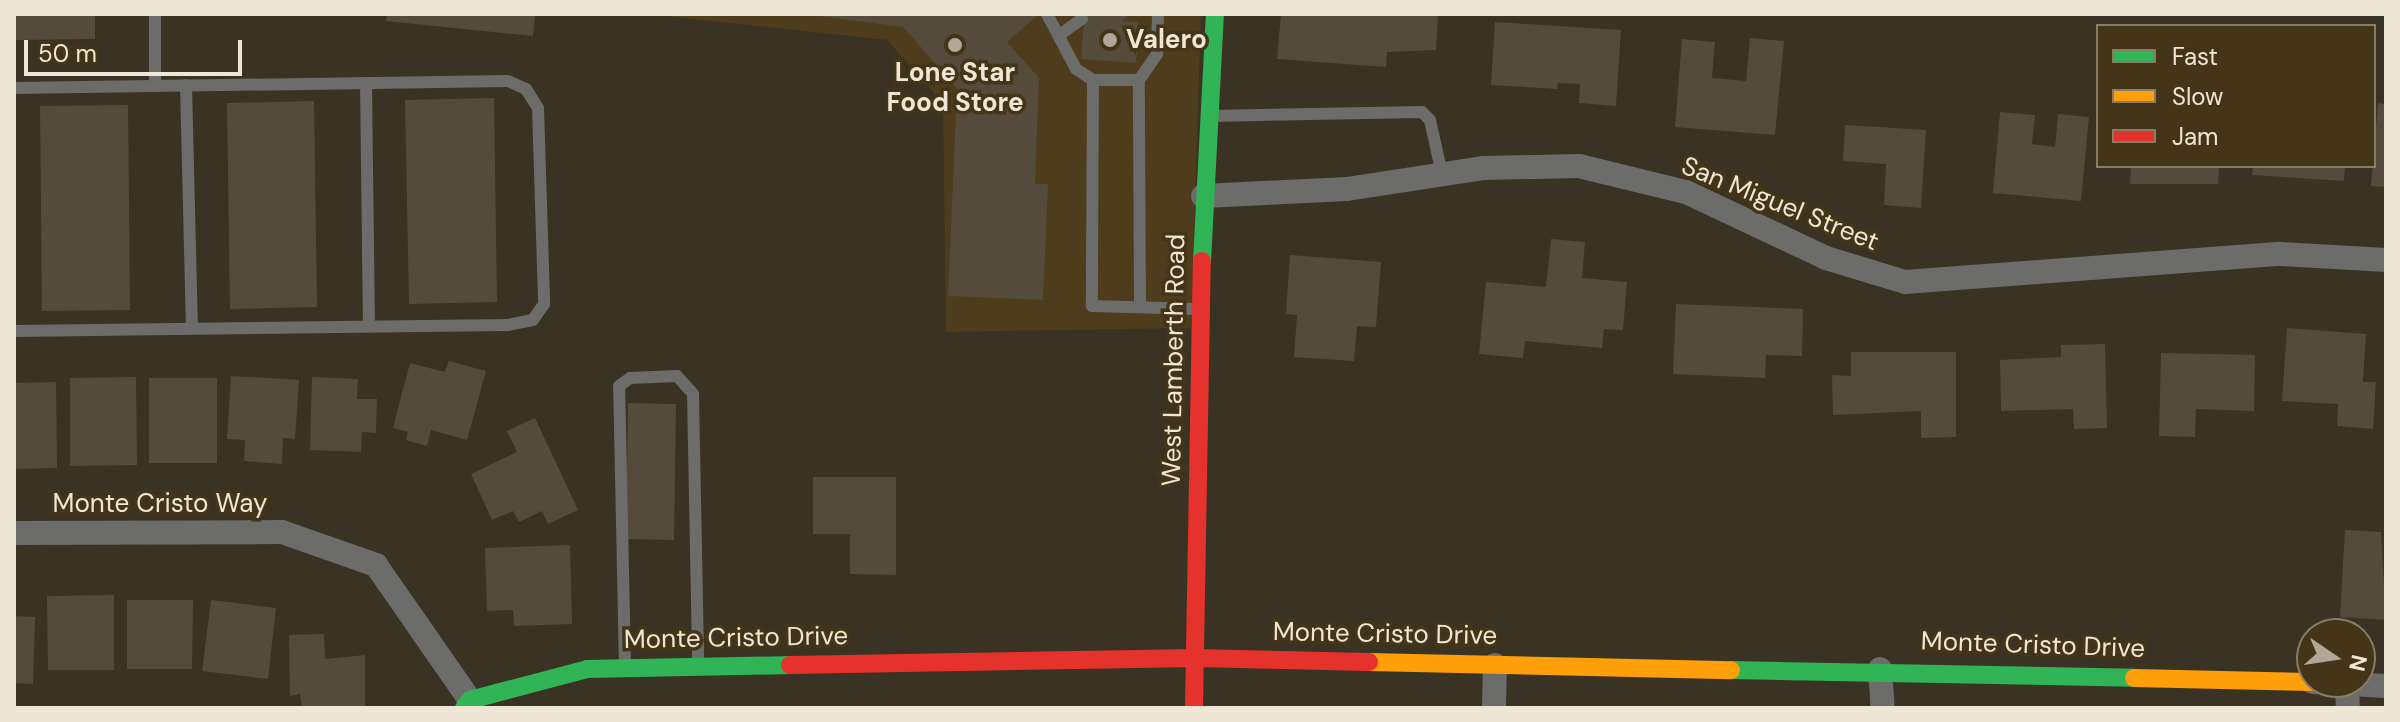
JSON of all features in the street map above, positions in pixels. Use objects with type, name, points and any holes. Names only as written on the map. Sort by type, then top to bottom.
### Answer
[{"type":"street","name":"West Lamberth Road","points":[[1194,708],[1203,196],[1215,14]]},
{"type":"street","name":"San Miguel Street","points":[[1203,196],[1347,189],[1442,174],[1579,166],[1686,192],[1826,258],[1905,282],[2280,254],[2386,260]]},
{"type":"street","name":"Monte Cristo Way","points":[[14,533],[282,532],[376,565],[467,704]]},
{"type":"street","name":"Monte Cristo Drive","points":[[467,704],[587,669],[1195,658],[1880,669],[2296,681]]},
{"type":"street","points":[[1494,708],[1495,665]]},
{"type":"street","points":[[1880,669],[1883,708]]},
{"type":"lane","points":[[155,14],[155,85]]},
{"type":"lane","points":[[1047,14],[1061,34],[1076,69],[1093,80],[1139,80]]},
{"type":"lane","points":[[1140,307],[1139,80],[1157,54],[1158,14]]},
{"type":"lane","points":[[1061,34],[1082,19]]},
{"type":"lane","points":[[1093,80],[1092,306],[1201,309]]},
{"type":"lane","points":[[14,88],[508,81],[526,89],[538,108],[544,304],[533,320],[508,325],[14,331]]},
{"type":"lane","points":[[366,83],[369,326]]},
{"type":"lane","points":[[186,85],[192,328]]},
{"type":"lane","points":[[1208,116],[1422,112],[1430,120],[1442,174]]},
{"type":"lane","points":[[625,669],[619,386],[630,378],[677,376],[693,394],[698,667]]},
{"type":"shaded area","points":[[646,14],[1201,14],[1191,328],[946,332],[943,103],[887,40]]},
{"type":"building","points":[[14,14],[95,14],[95,39],[14,40]]},
{"type":"building","points":[[387,14],[535,14],[533,36],[386,21]]},
{"type":"building","points":[[802,14],[1039,14],[1007,42],[1039,78],[1035,184],[1048,184],[1043,300],[948,296],[957,88],[903,27]]},
{"type":"building","name":"Valero","points":[[1078,14],[1130,14],[1122,21],[1139,22],[1136,63],[1081,59],[1084,21]]},
{"type":"building","points":[[1281,14],[1438,14],[1436,50],[1387,52],[1386,67],[1277,59]]},
{"type":"building","points":[[1495,22],[1621,30],[1616,106],[1579,103],[1580,84],[1558,83],[1557,89],[1491,85]]},
{"type":"building","points":[[1750,38],[1784,41],[1775,135],[1675,127],[1682,39],[1715,42],[1712,78],[1746,81]]},
{"type":"building","points":[[494,98],[497,302],[409,304],[405,100]]},
{"type":"building","points":[[314,101],[317,307],[230,309],[227,103]]},
{"type":"building","points":[[2378,103],[2386,104],[2386,187],[2371,186],[2373,168],[2376,168]]},
{"type":"building","points":[[128,105],[130,310],[42,311],[40,106]]},
{"type":"building","points":[[2000,112],[2035,115],[2032,144],[2055,147],[2058,114],[2089,117],[2081,201],[1993,193]]},
{"type":"building","points":[[1845,125],[1926,130],[1921,208],[1884,205],[1886,164],[1843,161]]},
{"type":"building","points":[[2131,168],[2219,168],[2218,184],[2130,184]]},
{"type":"building","points":[[2253,168],[2345,168],[2344,181],[2252,175]]},
{"type":"building","points":[[1551,239],[1585,242],[1582,278],[1627,282],[1623,330],[1604,329],[1602,348],[1525,341],[1523,358],[1479,354],[1486,282],[1546,287]]},
{"type":"building","points":[[1290,255],[1381,262],[1376,327],[1357,326],[1354,361],[1294,357],[1297,315],[1286,314]]},
{"type":"building","points":[[1676,304],[1803,309],[1802,356],[1766,355],[1765,378],[1673,374]]},
{"type":"building","points":[[2287,328],[2366,334],[2363,382],[2376,382],[2373,429],[2337,426],[2338,404],[2282,401]]},
{"type":"building","points":[[2105,344],[2107,428],[2074,429],[2073,409],[2001,411],[2000,360],[2061,357],[2061,345]]},
{"type":"building","points":[[1851,352],[1956,352],[1956,437],[1921,438],[1921,411],[1833,415],[1832,375],[1851,376]]},
{"type":"building","points":[[2161,353],[2255,355],[2254,411],[2196,409],[2195,437],[2159,436]]},
{"type":"building","points":[[449,361],[486,371],[467,440],[431,430],[427,446],[406,440],[408,432],[393,428],[410,363],[445,372]]},
{"type":"building","points":[[231,376],[299,380],[295,439],[283,438],[282,464],[244,461],[245,440],[227,439]]},
{"type":"building","points":[[136,377],[137,465],[70,466],[70,378]]},
{"type":"building","points":[[312,377],[358,379],[357,399],[377,399],[376,433],[362,432],[361,452],[310,450]]},
{"type":"building","points":[[149,378],[217,378],[217,463],[149,463]]},
{"type":"building","points":[[56,382],[57,468],[14,469],[14,383]]},
{"type":"building","points":[[628,403],[676,404],[674,540],[626,539]]},
{"type":"building","points":[[535,418],[578,510],[548,524],[542,511],[519,522],[513,511],[492,520],[471,474],[517,452],[507,431]]},
{"type":"building","points":[[813,477],[896,477],[896,575],[850,574],[850,534],[813,534]]},
{"type":"building","points":[[2345,530],[2381,532],[2386,620],[2340,617]]},
{"type":"building","points":[[570,545],[572,624],[514,626],[513,610],[487,611],[485,548]]},
{"type":"building","points":[[114,595],[114,670],[48,670],[47,596]]},
{"type":"building","points":[[127,600],[193,600],[192,669],[127,669]]},
{"type":"building","points":[[211,600],[276,608],[268,679],[202,671]]},
{"type":"building","points":[[14,616],[35,617],[33,684],[14,683]]},
{"type":"building","points":[[324,634],[325,659],[365,655],[365,708],[302,708],[300,694],[290,696],[289,635]]},
{"type":"traffic: fast","points":[[1202,261],[1215,14]]},
{"type":"traffic: fast","points":[[464,708],[470,700],[587,669],[790,665]]},
{"type":"traffic: fast","points":[[1731,670],[2134,678]]},
{"type":"traffic: slow","points":[[1369,662],[1731,670]]},
{"type":"traffic: slow","points":[[2134,678],[2296,682]]},
{"type":"traffic: jam","points":[[1194,708],[1202,261]]},
{"type":"traffic: jam","points":[[790,665],[1195,658],[1369,662]]},
{"type":"place","name":"Valero","points":[[1110,40]]},
{"type":"place","name":"Lone Star Food Store","points":[[955,45]]}]
